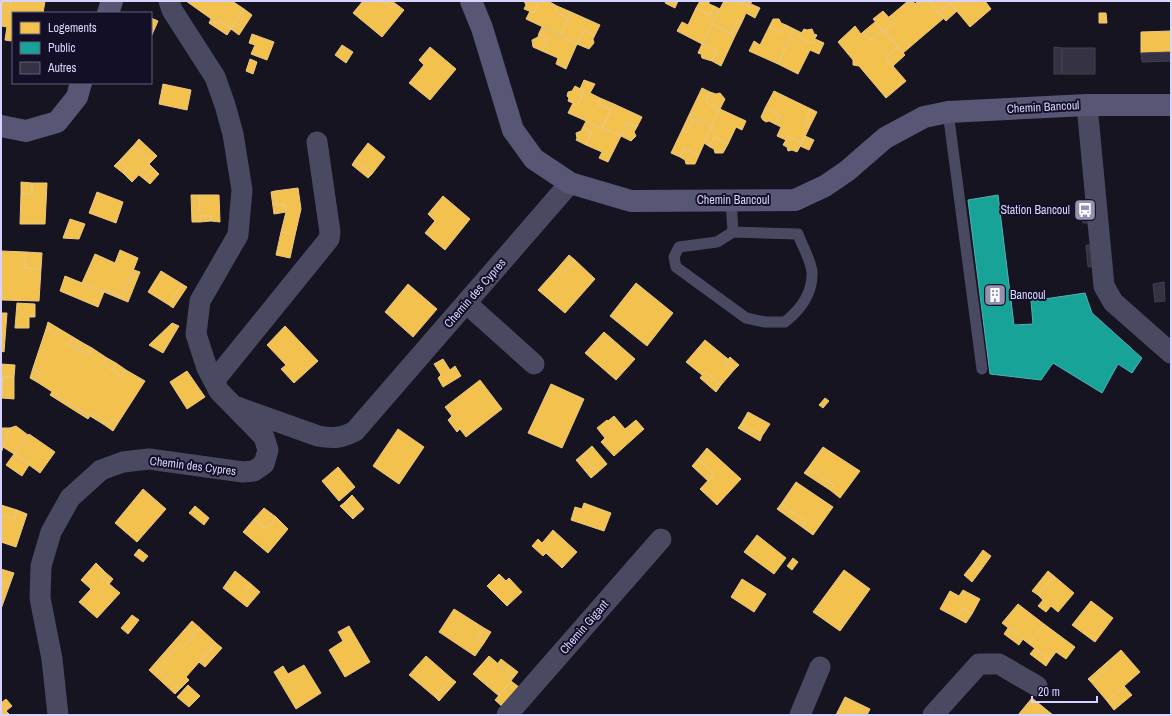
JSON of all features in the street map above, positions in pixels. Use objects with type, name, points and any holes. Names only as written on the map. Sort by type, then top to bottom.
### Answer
[{"type":"main road","points":[[108,12],[112,1]]},
{"type":"main road","name":"Chemin Bancoul","points":[[471,1],[482,28],[513,130],[534,159],[570,183],[631,201],[795,200],[825,186],[885,138],[924,117],[948,112],[1087,105],[1171,105]]},
{"type":"main road","points":[[1,126],[26,131],[57,122],[77,97],[81,84]]},
{"type":"street","name":"Chemin des Cypres","points":[[58,715],[52,659],[40,598],[41,566],[51,532],[70,498],[101,470],[123,462],[148,459],[243,472],[254,471],[264,464],[268,450],[264,437],[219,391],[207,368],[196,334],[200,301],[238,235],[242,190],[233,134],[225,105],[215,78],[172,10],[169,1]]},
{"type":"street","name":"Chemin Bancoul","points":[[1087,105],[1104,286],[1113,302],[1171,353]]},
{"type":"street","points":[[214,381],[329,239],[330,232],[317,142]]},
{"type":"street","name":"Chemin des Cypres","points":[[233,406],[330,439],[343,437],[355,431],[570,183]]},
{"type":"street","points":[[466,303],[534,364]]},
{"type":"street","name":"Chemin Gigant","points":[[508,715],[661,539]]},
{"type":"street","points":[[934,715],[978,664],[999,664],[1037,686]]},
{"type":"street","points":[[800,715],[820,666]]},
{"type":"lane","points":[[948,112],[982,369]]},
{"type":"lane","points":[[732,200],[733,232]]},
{"type":"lane","points":[[733,232],[798,234],[812,272],[810,291],[799,311],[785,322],[765,322],[746,318],[676,267],[674,256],[679,247],[717,242],[733,232]]},
{"type":"building: Logements","points":[[2,1],[11,1],[9,14],[12,15],[11,41],[5,40],[7,27],[1,26]]},
{"type":"building: Logements","points":[[11,1],[45,1],[43,12],[12,12],[12,14],[9,14]]},
{"type":"building: Logements","points":[[186,1],[232,1],[244,9],[231,29],[219,20],[217,23]]},
{"type":"building: Logements","points":[[363,1],[382,1],[392,8],[396,4],[404,10],[382,37],[353,13]]},
{"type":"building: Logements","points":[[382,1],[392,1],[396,4],[392,8]]},
{"type":"building: Logements","points":[[524,1],[539,1],[534,13],[524,9],[526,5]]},
{"type":"building: Logements","points":[[539,1],[548,1],[557,6],[555,12],[568,18],[560,35],[526,19],[530,11],[534,13]]},
{"type":"building: Logements","points":[[666,1],[678,1],[675,8],[665,3]]},
{"type":"building: Logements","points":[[700,1],[709,1],[709,4],[714,6],[710,15],[696,8]]},
{"type":"building: Logements","points":[[724,1],[738,1],[749,7],[751,4],[760,8],[755,18],[746,13],[742,22],[738,20],[731,34],[712,24]]},
{"type":"building: Logements","points":[[738,1],[752,1],[749,7]]},
{"type":"building: Logements","points":[[908,1],[913,1],[915,4],[918,1],[929,1],[944,18],[903,53],[884,32],[894,23],[889,17]]},
{"type":"building: Logements","points":[[929,1],[985,1],[991,9],[970,27],[950,3],[939,13]]},
{"type":"building: Logements","points":[[950,3],[957,11],[946,21],[939,13]]},
{"type":"building: Logements","points":[[557,6],[571,12],[568,18],[555,12]]},
{"type":"building: Logements","points":[[714,6],[720,9],[702,44],[677,31],[682,22],[688,25],[696,8],[710,15]]},
{"type":"building: Logements","points":[[244,9],[252,15],[239,35],[231,29]]},
{"type":"building: Logements","points":[[883,11],[894,23],[884,32],[873,19]]},
{"type":"building: Logements","points":[[571,12],[600,25],[595,35],[584,30],[577,44],[560,35]]},
{"type":"building: Logements","points":[[1099,13],[1106,13],[1107,23],[1099,23]]},
{"type":"building: Logements","points":[[152,18],[158,21],[152,35]]},
{"type":"building: Logements","points":[[211,19],[217,23],[219,20],[231,29],[227,35],[209,23]]},
{"type":"building: Logements","points":[[773,19],[779,19],[781,23],[786,25],[782,33],[769,27]]},
{"type":"building: Logements","points":[[738,20],[742,22],[735,36],[731,34]]},
{"type":"building: Logements","points":[[875,22],[883,30],[870,40],[863,32]]},
{"type":"building: Logements","points":[[712,24],[735,36],[721,66],[712,61],[717,51],[702,44]]},
{"type":"building: Logements","points":[[786,25],[794,29],[778,64],[749,51],[754,41],[760,45],[769,27],[782,33]]},
{"type":"building: Logements","points":[[855,26],[861,34],[863,32],[870,40],[883,30],[898,47],[886,58],[906,81],[886,98],[859,66],[853,65],[853,60],[838,42]]},
{"type":"building: Logements","points":[[542,27],[577,44],[566,69],[556,64],[558,58],[542,51],[548,38],[539,33]]},
{"type":"building: Logements","points":[[794,29],[802,33],[799,37],[812,44],[815,39],[824,43],[819,54],[810,50],[798,74],[778,64]]},
{"type":"building: Logements","points":[[804,29],[812,29],[814,34],[817,35],[812,44],[799,37]]},
{"type":"building: Logements","points":[[584,30],[595,35],[593,39],[594,43],[589,49],[577,44]]},
{"type":"building: Logements","points":[[1171,31],[1171,52],[1141,53],[1141,32]]},
{"type":"building: Logements","points":[[539,33],[548,38],[542,51],[533,47],[532,40],[538,37]]},
{"type":"building: Logements","points":[[252,34],[274,42],[267,60],[251,54],[255,45],[249,43]]},
{"type":"building: Logements","points":[[702,44],[717,51],[712,61],[702,58],[701,54],[698,53]]},
{"type":"building: Logements","points":[[342,45],[353,52],[346,63],[335,55]]},
{"type":"building: Logements","points":[[430,47],[456,69],[430,100],[409,83],[424,65],[419,60]]},
{"type":"building: Logements","points":[[898,47],[905,55],[893,66],[886,58]]},
{"type":"building: Logements","points":[[250,59],[257,62],[253,74],[246,71]]},
{"type":"building: Logements","points":[[584,80],[595,84],[590,93],[600,98],[597,104],[611,110],[602,128],[568,113],[573,103],[577,105],[584,91],[580,89]]},
{"type":"building: Logements","points":[[163,84],[191,90],[187,110],[159,104]]},
{"type":"building: Logements","points":[[575,86],[584,91],[577,105],[568,101],[569,98],[567,96],[568,92],[572,91]]},
{"type":"building: Logements","points":[[702,88],[710,92],[705,102],[720,109],[712,126],[689,115]]},
{"type":"building: Logements","points":[[774,91],[811,109],[804,123],[810,126],[802,143],[788,136],[786,140],[777,136],[781,127],[775,124],[780,115],[765,108]]},
{"type":"building: Logements","points":[[710,92],[716,94],[720,93],[725,99],[720,109],[705,102]]},
{"type":"building: Logements","points":[[600,98],[614,104],[611,110],[597,104]]},
{"type":"building: Logements","points":[[614,104],[642,117],[637,127],[627,123],[621,136],[602,128]]},
{"type":"building: Logements","points":[[765,108],[780,115],[775,124],[769,121],[766,122],[761,117]]},
{"type":"building: Logements","points":[[720,109],[746,121],[742,130],[736,127],[728,144],[714,137],[710,147],[704,143]]},
{"type":"building: Logements","points":[[811,109],[817,112],[810,126],[804,123]]},
{"type":"building: Logements","points":[[689,115],[694,118],[687,132],[682,130]]},
{"type":"building: Logements","points":[[694,118],[712,126],[699,155],[684,148],[680,157],[671,153],[682,130],[687,132]]},
{"type":"building: Logements","points":[[586,121],[621,136],[608,162],[599,158],[602,152],[586,145],[592,132],[583,127]]},
{"type":"building: Logements","points":[[627,123],[637,127],[634,132],[636,136],[631,141],[621,136]]},
{"type":"building: Logements","points":[[583,127],[592,132],[586,145],[576,140],[576,133],[581,131]]},
{"type":"building: Logements","points":[[788,136],[802,143],[797,152],[792,150],[788,151],[787,147],[783,145]]},
{"type":"building: Logements","points":[[805,136],[814,140],[809,150],[800,146]]},
{"type":"building: Logements","points":[[714,137],[728,144],[723,153],[715,153],[714,149],[710,147]]},
{"type":"building: Logements","points":[[139,139],[157,156],[151,162],[133,146]]},
{"type":"building: Logements","points":[[368,143],[385,157],[372,174],[355,160]]},
{"type":"building: Logements","points":[[133,146],[151,162],[132,182],[123,173],[128,168],[120,160]]},
{"type":"building: Logements","points":[[684,148],[699,155],[695,164],[686,164],[685,160],[680,157]]},
{"type":"building: Logements","points":[[120,160],[128,168],[123,173],[114,166]]},
{"type":"building: Logements","points":[[355,160],[372,174],[368,178],[352,165]]},
{"type":"building: Logements","points":[[149,164],[154,169],[144,179],[139,175]]},
{"type":"building: Logements","points":[[154,169],[159,174],[150,184],[144,179]]},
{"type":"building: Logements","points":[[21,182],[32,183],[32,194],[21,193]]},
{"type":"building: Logements","points":[[32,183],[47,183],[45,224],[20,224],[21,193],[32,194]]},
{"type":"building: Logements","points":[[298,188],[301,209],[295,235],[281,232],[286,212],[285,205],[277,205],[275,191]]},
{"type":"building: Logements","points":[[275,191],[277,205],[285,205],[286,212],[274,214],[271,192]]},
{"type":"building: Logements","points":[[97,192],[123,202],[116,223],[89,213]]},
{"type":"building: Logements","points":[[191,195],[199,195],[200,222],[192,222]]},
{"type":"building: Logements","points":[[199,195],[219,195],[220,222],[211,221],[211,216],[200,216]]},
{"type":"building: Logements","points":[[443,196],[470,219],[445,250],[425,233],[435,221],[428,214]]},
{"type":"building: Logements","points":[[200,216],[211,216],[211,221],[200,222]]},
{"type":"building: Logements","points":[[70,219],[85,224],[79,239],[63,238]]},
{"type":"building: Logements","points":[[281,232],[295,235],[290,258],[276,255]]},
{"type":"building: Logements","points":[[120,250],[138,258],[123,297],[105,289],[104,292],[82,283],[95,254],[115,263]]},
{"type":"building: Logements","points":[[1,251],[26,252],[25,268],[41,269],[39,301],[2,300]]},
{"type":"building: Logements","points":[[26,252],[42,253],[41,269],[25,268]]},
{"type":"building: Logements","points":[[569,255],[575,260],[561,275],[556,270]]},
{"type":"building: Logements","points":[[575,260],[595,279],[565,313],[538,290],[556,270],[561,275]]},
{"type":"building: Logements","points":[[134,270],[140,272],[128,302],[104,292],[105,289],[123,297]]},
{"type":"building: Logements","points":[[161,271],[182,284],[169,305],[148,292]]},
{"type":"building: Logements","points":[[65,276],[104,292],[98,307],[60,291]]},
{"type":"building: Logements","points":[[636,283],[673,313],[647,346],[610,316]]},
{"type":"building: Logements","points":[[182,284],[187,287],[173,308],[169,305]]},
{"type":"building: Logements","points":[[408,284],[437,309],[413,337],[385,312]]},
{"type":"building: Logements","points":[[17,303],[35,304],[35,317],[29,317],[29,328],[15,328]]},
{"type":"building: Logements","points":[[1,313],[7,313],[4,352],[1,351]]},
{"type":"building: Logements","points":[[48,322],[58,328],[55,335],[46,329]]},
{"type":"building: Logements","points":[[172,323],[179,326],[163,353],[149,345]]},
{"type":"building: Logements","points":[[285,326],[318,361],[294,383],[281,369],[286,365],[267,345]]},
{"type":"building: Logements","points":[[58,328],[73,337],[68,344],[88,355],[92,348],[107,358],[103,364],[122,376],[126,370],[145,381],[118,423],[112,419],[106,426],[103,424],[105,421],[92,413],[90,416],[37,382],[40,373],[33,368],[46,329],[55,335]]},
{"type":"building: Logements","points":[[604,332],[635,359],[616,380],[585,353]]},
{"type":"building: Logements","points":[[73,337],[83,343],[78,349],[68,344]]},
{"type":"building: Logements","points":[[705,340],[728,359],[725,363],[734,370],[721,385],[705,372],[702,375],[686,362]]},
{"type":"building: Logements","points":[[83,343],[92,348],[88,355],[78,349]]},
{"type":"building: Logements","points":[[730,357],[739,365],[734,370],[725,363]]},
{"type":"building: Logements","points":[[107,358],[116,363],[112,370],[103,364]]},
{"type":"building: Logements","points":[[443,359],[450,370],[455,366],[461,376],[443,387],[438,378],[441,375],[434,364]]},
{"type":"building: Logements","points":[[116,363],[126,370],[122,376],[112,370]]},
{"type":"building: Logements","points":[[1,364],[15,365],[14,377],[3,377],[2,398]]},
{"type":"building: Logements","points":[[33,368],[40,373],[37,382],[30,378]]},
{"type":"building: Logements","points":[[187,371],[205,397],[187,409],[170,382]]},
{"type":"building: Logements","points":[[705,372],[721,385],[716,392],[700,378]]},
{"type":"building: Logements","points":[[3,377],[14,377],[14,399],[2,398]]},
{"type":"building: Logements","points":[[480,380],[502,409],[466,437],[460,429],[457,432],[448,420],[452,416],[445,407]]},
{"type":"building: Logements","points":[[551,384],[584,399],[562,448],[528,433]]},
{"type":"building: Logements","points":[[52,392],[90,416],[88,419],[50,395]]},
{"type":"building: Logements","points":[[825,398],[829,401],[823,408],[819,405]]},
{"type":"building: Logements","points":[[748,412],[770,424],[762,436],[741,424]]},
{"type":"building: Logements","points":[[92,413],[105,421],[103,424],[90,416]]},
{"type":"building: Logements","points":[[614,416],[625,429],[636,420],[644,429],[614,456],[601,442],[605,438],[597,428]]},
{"type":"building: Logements","points":[[112,419],[118,423],[113,431],[106,426]]},
{"type":"building: Logements","points":[[741,424],[762,436],[760,441],[738,428]]},
{"type":"building: Logements","points":[[16,426],[28,435],[14,454],[3,447],[10,428]]},
{"type":"building: Logements","points":[[1,428],[10,428],[1,453]]},
{"type":"building: Logements","points":[[398,429],[424,447],[399,484],[373,466]]},
{"type":"building: Logements","points":[[29,434],[55,452],[40,473],[14,454]]},
{"type":"building: Logements","points":[[592,446],[607,464],[597,473],[582,455]]},
{"type":"building: Logements","points":[[823,447],[860,471],[840,498],[830,490],[834,485],[808,468]]},
{"type":"building: Logements","points":[[707,448],[741,479],[717,505],[700,489],[714,474],[698,459]]},
{"type":"building: Logements","points":[[14,454],[29,465],[22,476],[6,465]]},
{"type":"building: Logements","points":[[582,455],[597,473],[591,478],[576,460]]},
{"type":"building: Logements","points":[[698,459],[714,474],[708,481],[692,466]]},
{"type":"building: Logements","points":[[338,467],[355,487],[339,501],[322,481]]},
{"type":"building: Logements","points":[[808,468],[834,485],[830,490],[804,473]]},
{"type":"building: Logements","points":[[796,482],[833,507],[813,535],[802,527],[806,521],[781,504]]},
{"type":"building: Logements","points":[[143,489],[166,509],[137,542],[115,523]]},
{"type":"building: Logements","points":[[352,495],[364,509],[356,516],[344,503]]},
{"type":"building: Logements","points":[[344,503],[356,516],[353,519],[340,506]]},
{"type":"building: Logements","points":[[584,503],[611,513],[604,531],[571,520],[575,507],[582,509]]},
{"type":"building: Logements","points":[[781,504],[806,521],[802,527],[777,509]]},
{"type":"building: Logements","points":[[1,505],[17,510],[14,519],[1,514]]},
{"type":"building: Logements","points":[[195,506],[209,518],[204,525],[189,513]]},
{"type":"building: Logements","points":[[264,508],[276,517],[266,529],[254,519]]},
{"type":"building: Logements","points":[[17,510],[27,514],[16,547],[1,542],[1,514],[14,519]]},
{"type":"building: Logements","points":[[276,517],[288,529],[268,553],[243,532],[254,519],[266,529]]},
{"type":"building: Logements","points":[[553,530],[577,552],[562,568],[546,553],[543,556],[532,546],[538,539],[542,543]]},
{"type":"building: Logements","points":[[757,535],[786,558],[774,574],[744,552]]},
{"type":"building: Logements","points":[[139,549],[148,556],[143,562],[134,555]]},
{"type":"building: Logements","points":[[983,550],[991,556],[981,570],[973,564]]},
{"type":"building: Logements","points":[[793,558],[798,562],[792,570],[787,566]]},
{"type":"building: Logements","points":[[96,563],[105,572],[101,577],[120,593],[97,618],[79,602],[91,589],[81,580]]},
{"type":"building: Logements","points":[[973,564],[981,570],[972,582],[964,575]]},
{"type":"building: Logements","points":[[1,569],[14,573],[10,584],[2,582],[1,586]]},
{"type":"building: Logements","points":[[844,570],[870,589],[840,631],[813,612]]},
{"type":"building: Logements","points":[[235,571],[251,584],[245,593],[253,600],[247,607],[223,588]]},
{"type":"building: Logements","points":[[1048,571],[1054,576],[1038,595],[1032,591]]},
{"type":"building: Logements","points":[[105,572],[113,579],[109,584],[101,577]]},
{"type":"building: Logements","points":[[499,574],[506,581],[509,578],[522,592],[507,606],[487,586]]},
{"type":"building: Logements","points":[[1054,576],[1074,593],[1058,612],[1051,606],[1046,612],[1038,606],[1043,600],[1038,595]]},
{"type":"building: Logements","points":[[742,579],[766,594],[754,612],[731,597]]},
{"type":"building: Logements","points":[[2,582],[10,584],[1,609],[1,586]]},
{"type":"building: Logements","points":[[251,584],[260,592],[253,600],[245,593]]},
{"type":"building: Logements","points":[[963,590],[980,599],[972,614],[962,608],[957,618],[940,609],[950,591],[959,596]]},
{"type":"building: Logements","points":[[1091,601],[1113,618],[1095,642],[1072,625]]},
{"type":"building: Logements","points":[[1018,604],[1044,624],[1029,644],[1002,623]]},
{"type":"building: Logements","points":[[962,608],[972,614],[966,623],[957,618]]},
{"type":"building: Logements","points":[[454,609],[484,628],[477,639],[484,643],[475,656],[439,632]]},
{"type":"building: Logements","points":[[132,615],[139,620],[128,634],[121,628]]},
{"type":"building: Logements","points":[[192,621],[200,628],[183,647],[180,644],[157,669],[180,689],[175,694],[149,670]]},
{"type":"building: Logements","points":[[1044,624],[1075,647],[1066,659],[1056,652],[1050,660],[1029,644]]},
{"type":"building: Logements","points":[[349,626],[370,662],[345,677],[329,650],[343,641],[338,632]]},
{"type":"building: Logements","points":[[200,628],[216,643],[186,677],[189,680],[180,689],[157,669],[180,644],[183,647]]},
{"type":"building: Logements","points":[[484,628],[491,632],[484,643],[477,639]]},
{"type":"building: Logements","points":[[1008,628],[1023,639],[1019,645],[1004,634]]},
{"type":"building: Logements","points":[[216,643],[222,648],[205,667],[199,662]]},
{"type":"building: Logements","points":[[1035,648],[1050,660],[1046,666],[1030,654]]},
{"type":"building: Logements","points":[[1121,650],[1140,672],[1107,701],[1091,682],[1108,668],[1105,664]]},
{"type":"building: Logements","points":[[426,656],[451,678],[435,697],[409,675]]},
{"type":"building: Logements","points":[[489,656],[514,677],[499,696],[473,674]]},
{"type":"building: Logements","points":[[501,659],[518,672],[514,677],[498,663]]},
{"type":"building: Logements","points":[[1105,664],[1108,668],[1091,682],[1088,679]]},
{"type":"building: Logements","points":[[304,665],[321,693],[296,709],[274,672],[283,666],[288,674]]},
{"type":"building: Logements","points":[[451,678],[456,682],[439,701],[435,697]]},
{"type":"building: Logements","points":[[511,681],[523,690],[506,710],[495,700]]},
{"type":"building: Logements","points":[[188,685],[200,696],[189,707],[177,697]]},
{"type":"building: Logements","points":[[1124,686],[1132,695],[1114,710],[1107,701]]},
{"type":"building: Logements","points":[[845,697],[870,709],[867,715],[836,715]]},
{"type":"building: Logements","points":[[1032,698],[1053,715],[1018,715]]},
{"type":"building: Logements","points":[[6,699],[12,706],[6,711],[10,715],[1,715],[1,703]]},
{"type":"building: Public","name":"Bancoul","points":[[998,195],[1014,325],[1033,324],[1031,301],[1085,293],[1092,313],[1142,358],[1132,373],[1118,364],[1102,393],[1053,363],[1041,380],[990,374],[968,200]]},
{"type":"building: Autres","points":[[1054,47],[1062,48],[1062,74],[1054,74]]},
{"type":"building: Autres","points":[[1062,48],[1095,48],[1095,74],[1062,74]]},
{"type":"building: Autres","points":[[1171,52],[1171,61],[1142,62],[1141,53]]},
{"type":"building: Autres","points":[[1081,202],[1087,202],[1089,223],[1083,223]]},
{"type":"building: Autres","points":[[1086,245],[1092,245],[1094,266],[1088,267]]},
{"type":"building: Autres","points":[[1164,282],[1165,301],[1155,302],[1153,284]]},
{"type":"place","name":"Station Bancoul","points":[[1085,210]]},
{"type":"place","name":"Bancoul","points":[[995,295]]}]
